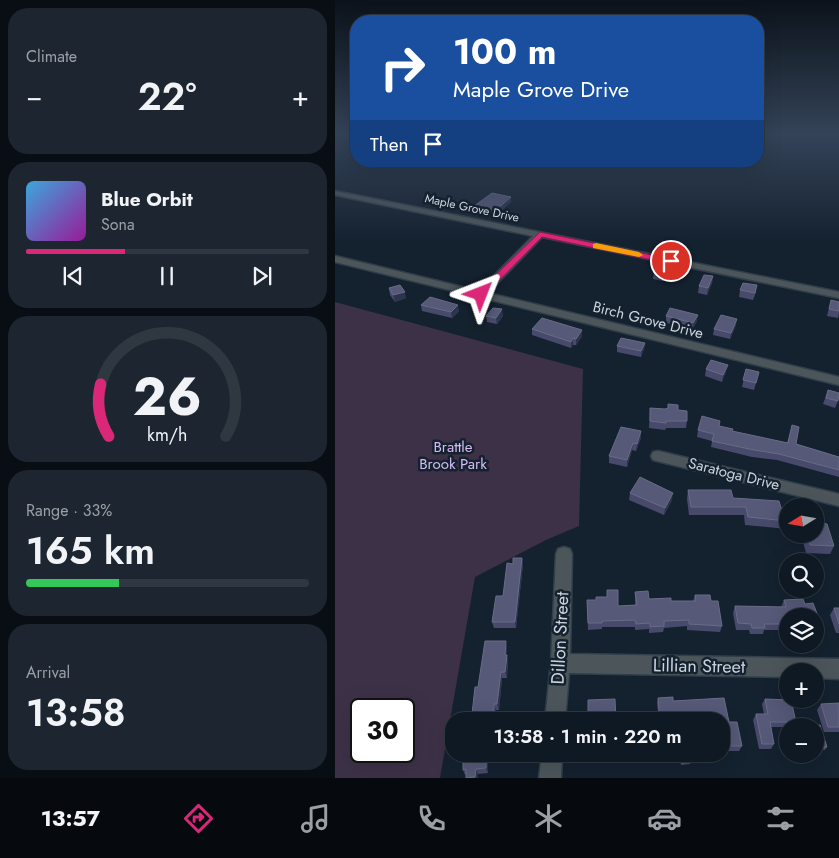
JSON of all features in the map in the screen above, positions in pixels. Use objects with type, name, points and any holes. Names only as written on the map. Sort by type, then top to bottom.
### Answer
[{"type":"street","name":"Maple Grove Drive","points":[[335,193],[839,295]]},
{"type":"street","points":[[481,294],[540,234]]},
{"type":"street","name":"Birch Grove Drive","points":[[335,259],[839,381]]},
{"type":"street","name":"Saratoga Drive","points":[[658,456],[839,500]]},
{"type":"street","name":"Dillon Street","points":[[556,712],[560,663],[564,554]]},
{"type":"street","name":"Lillian Street","points":[[560,663],[839,669]]},
{"type":"street","points":[[550,778],[551,762]]},
{"type":"green space","name":"Brattle Brook Park","points":[[335,302],[583,369],[579,526],[546,540],[475,577],[451,712],[445,712],[445,749],[440,778],[335,778]]},
{"type":"building","points":[[492,193],[511,197],[496,210],[474,206]]},
{"type":"building","points":[[658,265],[668,267],[663,274],[654,272]]},
{"type":"building","points":[[704,275],[713,276],[708,288],[699,286]]},
{"type":"building","points":[[743,283],[757,285],[755,293],[740,290]]},
{"type":"building","points":[[400,285],[405,292],[393,295],[389,288]]},
{"type":"building","points":[[430,297],[458,305],[451,312],[421,305]]},
{"type":"building","points":[[831,300],[839,302],[839,311],[829,309]]},
{"type":"building","points":[[493,308],[502,309],[496,318],[486,316]]},
{"type":"building","points":[[670,308],[698,315],[693,323],[666,316]]},
{"type":"building","points":[[721,315],[737,319],[731,333],[714,329]]},
{"type":"building","points":[[542,318],[582,330],[576,339],[573,338],[571,342],[532,329]]},
{"type":"building","points":[[621,338],[645,343],[641,351],[617,346]]},
{"type":"building","points":[[711,360],[728,365],[723,375],[706,369]]},
{"type":"building","points":[[746,369],[759,372],[756,383],[743,380]]},
{"type":"building","points":[[828,390],[839,393],[838,401],[826,398]]},
{"type":"building","points":[[668,404],[678,405],[678,410],[687,411],[687,421],[666,421],[666,423],[650,421],[650,408],[665,409],[668,408]]},
{"type":"building","points":[[702,416],[720,421],[719,426],[733,429],[732,431],[788,443],[792,425],[799,427],[796,444],[839,457],[839,470],[779,454],[712,441],[714,434],[698,430]]},
{"type":"building","points":[[621,427],[641,431],[637,444],[633,443],[627,460],[609,456]]},
{"type":"building","points":[[640,477],[673,493],[665,508],[630,493]]},
{"type":"building","points":[[688,490],[731,490],[733,498],[779,501],[779,520],[748,517],[746,507],[691,507]]},
{"type":"building","points":[[824,523],[827,524],[834,546],[810,545],[809,543],[824,543]]},
{"type":"building","points":[[513,558],[522,558],[515,622],[492,622],[496,596],[503,596],[507,563],[513,564]]},
{"type":"building","points":[[607,590],[618,590],[618,606],[637,605],[635,592],[648,591],[649,599],[671,598],[671,601],[696,601],[695,595],[710,595],[711,601],[718,601],[722,626],[689,624],[689,620],[664,621],[664,626],[650,627],[650,623],[636,624],[635,620],[588,623],[587,600],[596,600],[596,597],[607,597]]},
{"type":"building","points":[[803,599],[805,604],[813,603],[815,608],[779,608],[779,624],[764,624],[765,628],[752,628],[751,624],[738,623],[735,606],[786,607],[784,600]]},
{"type":"building","points":[[834,608],[839,608],[839,624]]},
{"type":"building","points":[[485,641],[506,641],[505,672],[501,672],[497,704],[494,704],[494,712],[472,712],[475,687],[478,687]]},
{"type":"building","points":[[673,697],[673,701],[724,698],[727,712],[659,712],[658,698]]},
{"type":"building","points":[[615,699],[616,712],[588,712],[588,700]]},
{"type":"building","points":[[765,699],[779,700],[779,708],[793,708],[795,718],[779,718],[779,722],[770,722],[774,744],[762,744],[756,714],[768,714]]},
{"type":"building","points":[[839,703],[839,727],[828,727],[822,708],[824,708],[824,704]]},
{"type":"building","points":[[730,722],[737,722],[742,746],[730,746]]},
{"type":"building","points":[[463,762],[486,762],[486,768],[476,769],[475,777],[466,778],[466,769],[463,770]]},
{"type":"slow traffic","points":[[596,246],[639,255]]},
{"type":"route","points":[[481,294],[540,234],[671,261]]}]
